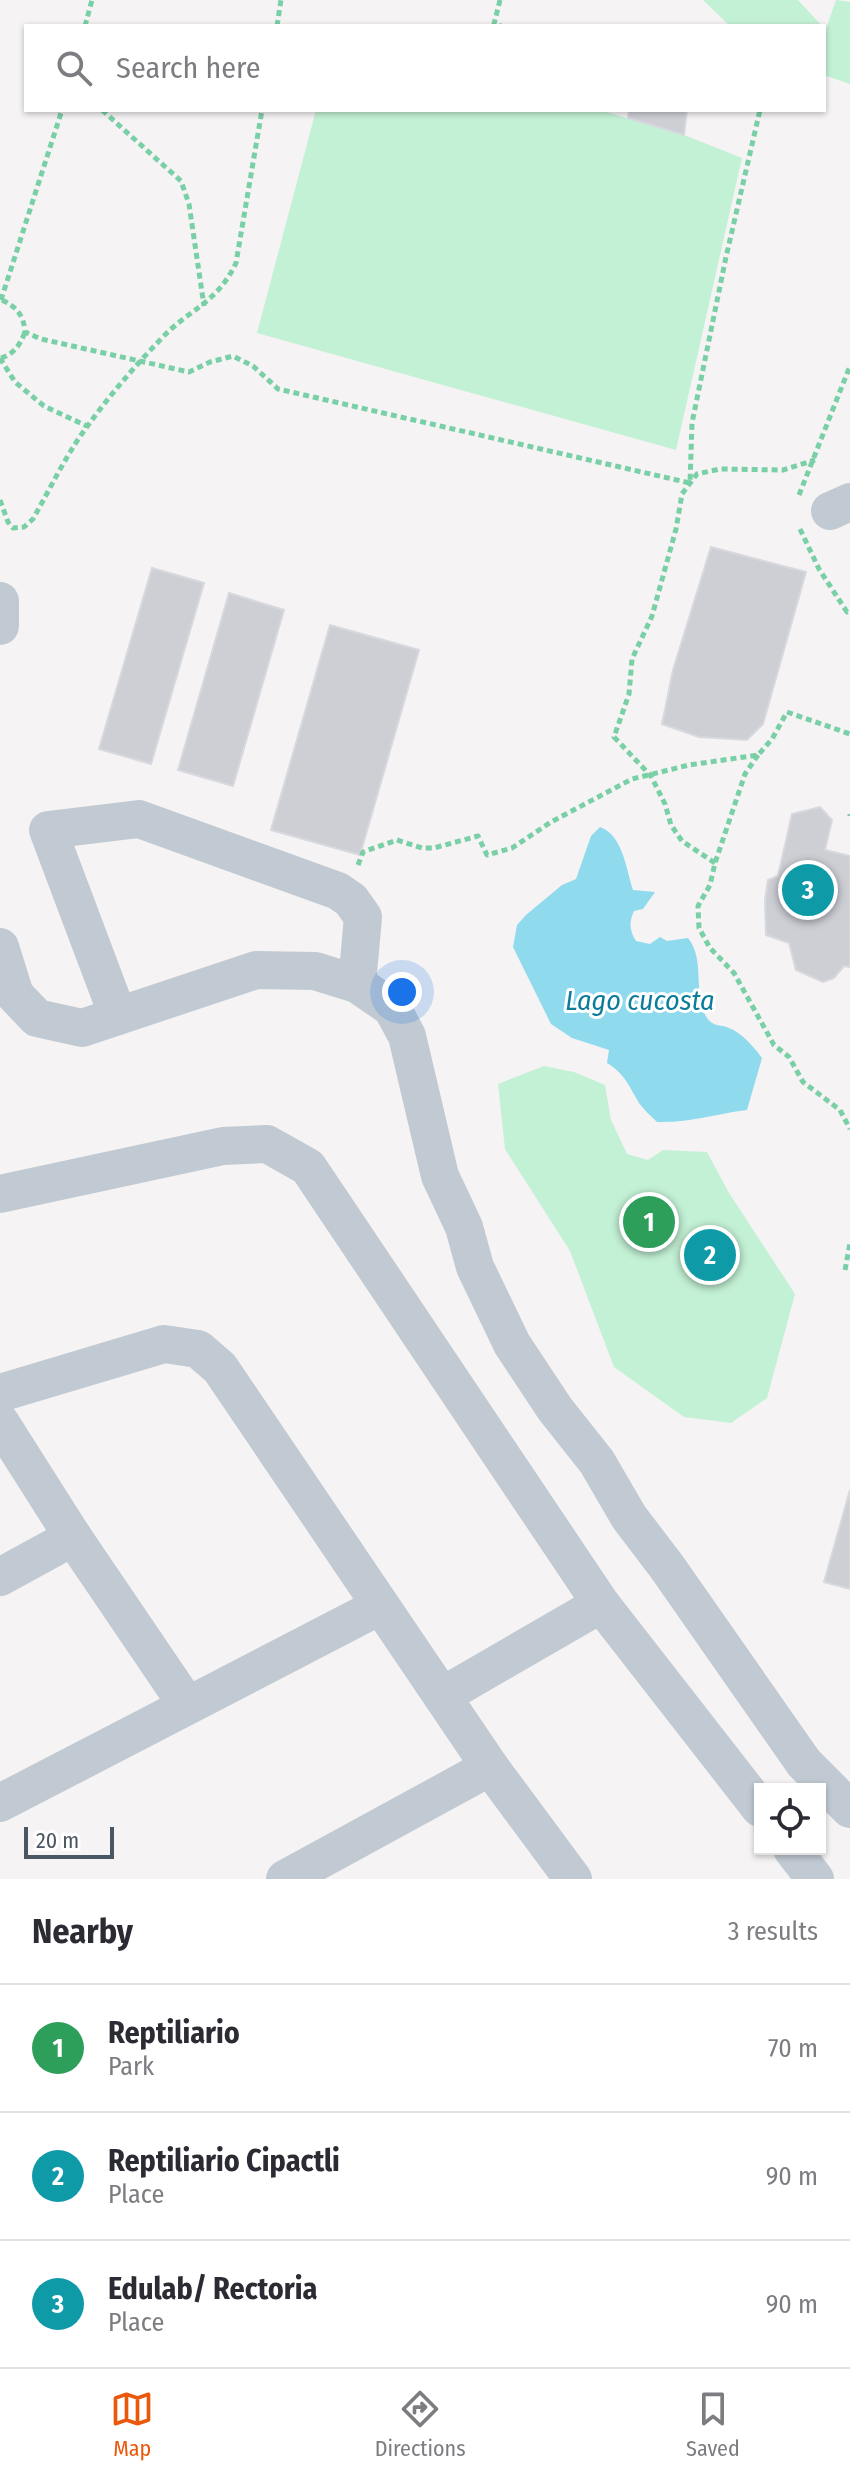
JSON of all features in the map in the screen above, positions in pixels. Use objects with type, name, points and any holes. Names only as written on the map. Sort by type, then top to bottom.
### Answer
[{"type":"street","points":[[0,601],[0,626]]},
{"type":"street","points":[[118,1016],[48,830],[139,819],[338,891],[351,900],[363,917],[357,984]]},
{"type":"street","points":[[0,947],[15,995],[37,1018],[82,1028],[256,970],[315,971],[357,984],[392,1008],[407,1036],[440,1176],[464,1227],[475,1267],[512,1344],[555,1409],[597,1462],[629,1517],[804,1763],[850,1809]]},
{"type":"street","points":[[0,1194],[223,1146],[267,1144],[308,1167],[601,1604],[754,1800]]},
{"type":"street","points":[[0,1393],[164,1344],[198,1349],[220,1368],[490,1767],[573,1879]]},
{"type":"street","points":[[0,1422],[73,1537],[187,1705]]},
{"type":"street","points":[[0,1577],[73,1537]]},
{"type":"street","points":[[442,1696],[601,1604]]},
{"type":"street","points":[[0,1803],[380,1606]]},
{"type":"street","points":[[293,1877],[490,1767]]},
{"type":"street","points":[[797,1855],[815,1879]]},
{"type":"path","points":[[86,24],[92,0]]},
{"type":"path","points":[[277,24],[281,0]]},
{"type":"path","points":[[494,24],[500,0]]},
{"type":"path","points":[[61,112],[1,300],[19,312],[25,332],[16,349],[0,358],[15,382],[44,406],[87,426]]},
{"type":"path","points":[[104,112],[181,181],[189,204],[204,306]]},
{"type":"path","points":[[0,500],[13,528],[24,527],[33,519],[87,426],[162,337],[204,306],[227,281],[236,263],[262,112]]},
{"type":"path","points":[[690,483],[692,423],[760,112]]},
{"type":"path","points":[[25,332],[41,339],[189,372],[233,356],[253,366],[278,389],[690,483]]},
{"type":"path","points":[[715,863],[682,841],[671,825],[651,776],[614,737],[629,694],[632,659],[652,616],[676,529],[682,494],[697,474],[720,469],[783,470],[815,460]]},
{"type":"path","points":[[850,734],[787,712],[772,739],[745,774],[710,885],[698,906],[699,928],[710,948],[734,973],[774,1045],[789,1057],[803,1082],[840,1110],[850,1129]]},
{"type":"path","points":[[354,875],[363,852],[397,840],[422,848],[434,848],[478,836],[487,855],[512,848],[551,822],[632,779],[689,765],[758,755]]},
{"type":"path","points":[[845,1270],[850,1243]]},
{"type":"green space","points":[[703,0],[798,0],[820,24],[728,24]]},
{"type":"green space","points":[[836,0],[850,2],[850,84],[826,76],[826,29]]},
{"type":"green space","points":[[315,112],[607,112],[684,135],[742,158],[676,450],[257,333]]},
{"type":"green space","points":[[544,1066],[574,1072],[605,1085],[611,1120],[627,1154],[648,1160],[663,1150],[707,1152],[729,1193],[795,1294],[767,1398],[731,1423],[684,1417],[614,1367],[570,1251],[505,1149],[498,1084]]},
{"type":"water","name":"Lago cucosta","points":[[600,827],[608,831],[619,845],[633,890],[655,892],[643,909],[634,911],[632,915],[631,930],[636,941],[650,944],[660,937],[667,941],[688,938],[696,956],[700,998],[707,1018],[738,1033],[762,1058],[747,1110],[691,1120],[657,1122],[639,1103],[622,1076],[607,1063],[609,1050],[572,1038],[551,1024],[513,947],[517,925],[562,885],[576,879],[591,836]]},
{"type":"building","points":[[629,112],[687,112],[684,135],[628,118]]},
{"type":"building","points":[[711,547],[806,572],[763,724],[747,740],[699,737],[662,724],[673,670]]},
{"type":"building","points":[[152,568],[204,583],[151,764],[99,749]]},
{"type":"building","points":[[229,593],[284,610],[233,786],[178,770]]},
{"type":"building","points":[[330,625],[419,650],[360,855],[271,830]]},
{"type":"building","points":[[820,807],[832,820],[825,850],[850,856],[850,967],[844,966],[834,978],[823,982],[796,970],[789,943],[766,935],[765,900],[768,880],[778,876],[792,814]]},
{"type":"building","points":[[710,1232],[729,1239],[736,1258],[729,1277],[710,1284],[691,1277],[684,1258],[691,1239]]},
{"type":"building","points":[[850,1490],[850,1589],[824,1582]]},
{"type":"place","name":"Edulab/ Rectoria","points":[[808,890]]},
{"type":"place","name":"Reptiliario","points":[[649,1222]]},
{"type":"place","name":"Reptiliario Cipactli","points":[[710,1255]]}]
